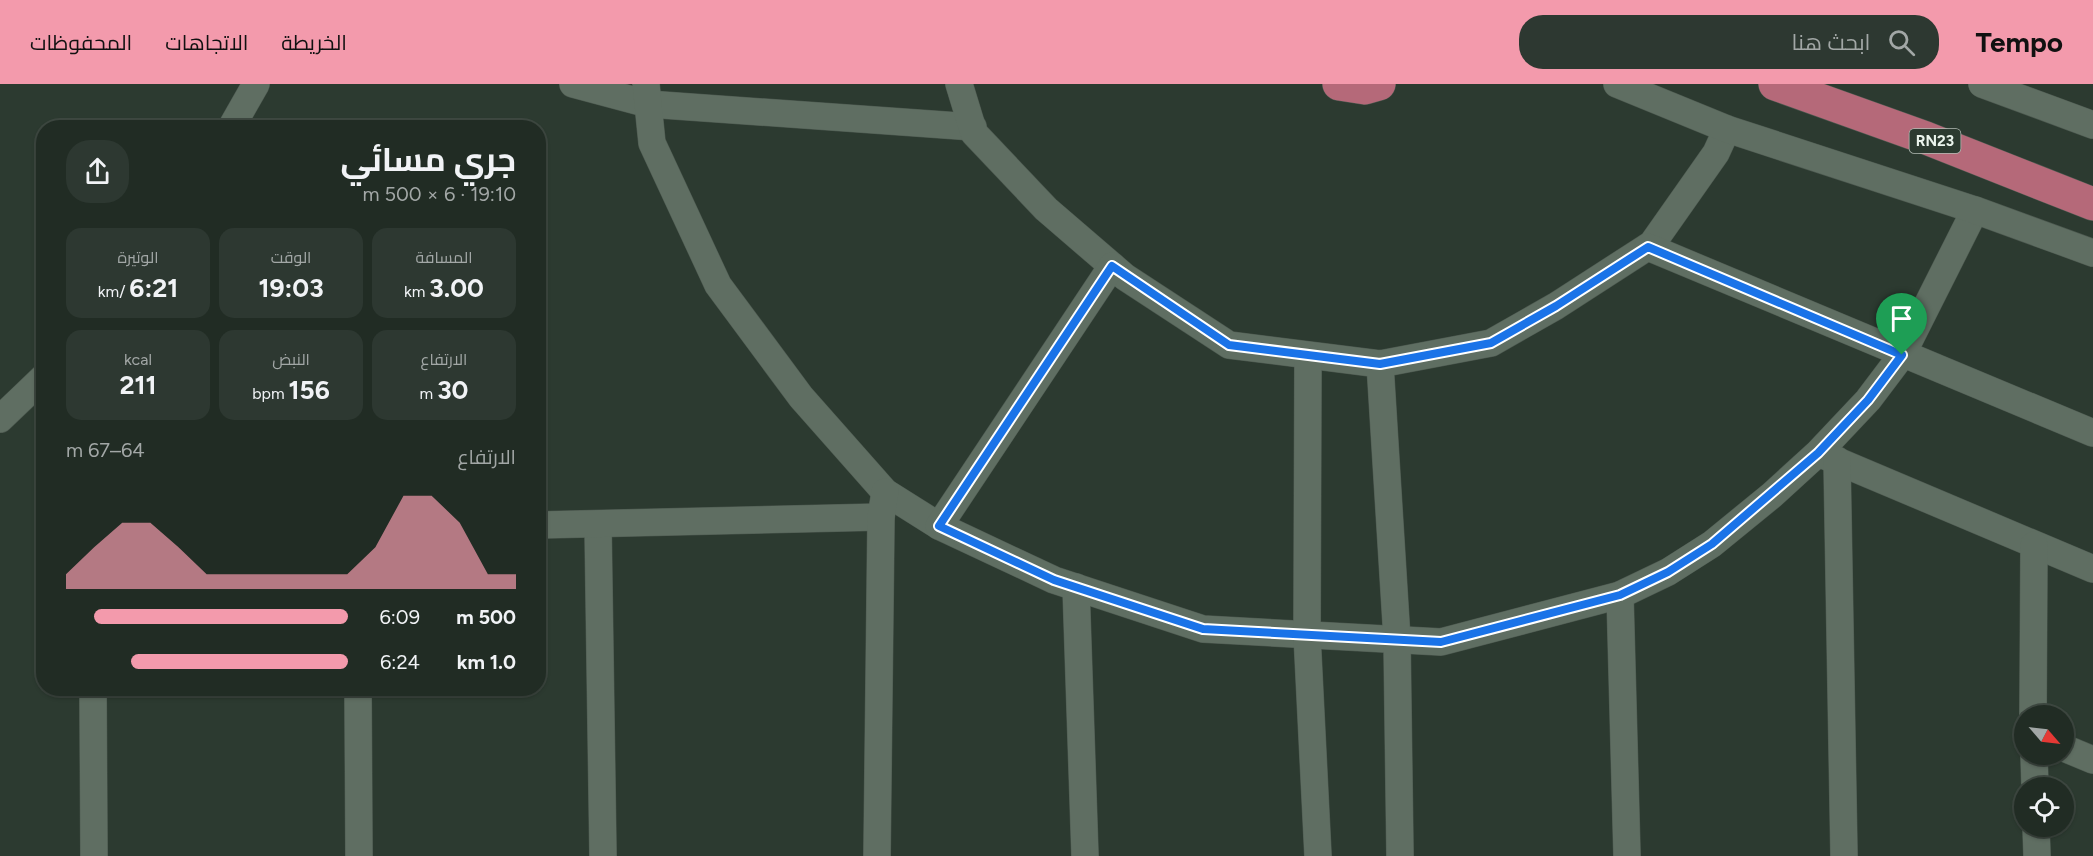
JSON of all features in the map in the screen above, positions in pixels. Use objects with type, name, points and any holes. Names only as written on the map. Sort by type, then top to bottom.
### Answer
[{"type":"main road","points":[[1339,84],[1365,88],[1379,84]]},
{"type":"main road","name":"RN23","points":[[1775,84],[1926,138],[2093,204]]},
{"type":"street","points":[[236,120],[256,84]]},
{"type":"street","points":[[573,84],[647,94],[973,127]]},
{"type":"street","points":[[959,84],[974,132],[1046,209],[1112,266],[1229,345],[1308,357],[1380,364],[1491,343],[1556,306],[1648,247],[1716,153],[1727,129]]},
{"type":"street","points":[[1617,84],[1727,129],[1975,210],[2093,253]]},
{"type":"street","points":[[1982,84],[2022,91],[2093,125]]},
{"type":"street","points":[[647,94],[652,143],[718,285],[883,505],[877,856]]},
{"type":"street","points":[[546,525],[598,524],[883,505],[939,526],[1054,580],[1203,629],[1441,642],[1620,595],[1668,572],[1712,544],[1828,457],[1902,355],[1975,210]]},
{"type":"street","points":[[1648,247],[2093,433]]},
{"type":"street","points":[[939,526],[1112,266]]},
{"type":"street","points":[[1308,357],[1307,635],[1318,856]]},
{"type":"street","points":[[1380,364],[1397,639],[1401,856]]},
{"type":"street","points":[[0,419],[36,385]]},
{"type":"street","points":[[1828,457],[2093,568]]},
{"type":"street","points":[[1828,457],[1844,856]]},
{"type":"street","points":[[598,524],[603,856]]},
{"type":"street","points":[[2033,705],[2034,545]]},
{"type":"street","points":[[1076,587],[1084,856]]},
{"type":"street","points":[[1620,595],[1627,856]]},
{"type":"street","points":[[93,696],[94,856]]},
{"type":"street","points":[[358,696],[359,856]]},
{"type":"street","points":[[2074,752],[2093,760]]},
{"type":"street","points":[[2036,837],[2037,856]]},
{"type":"route","points":[[1648,247],[1902,355],[1868,400],[1818,453],[1772,495],[1712,544],[1668,572],[1620,595],[1441,642],[1203,629],[1054,580],[939,526],[1112,266],[1125,277],[1229,345],[1308,357],[1380,364],[1491,343],[1556,306],[1648,247]]}]
